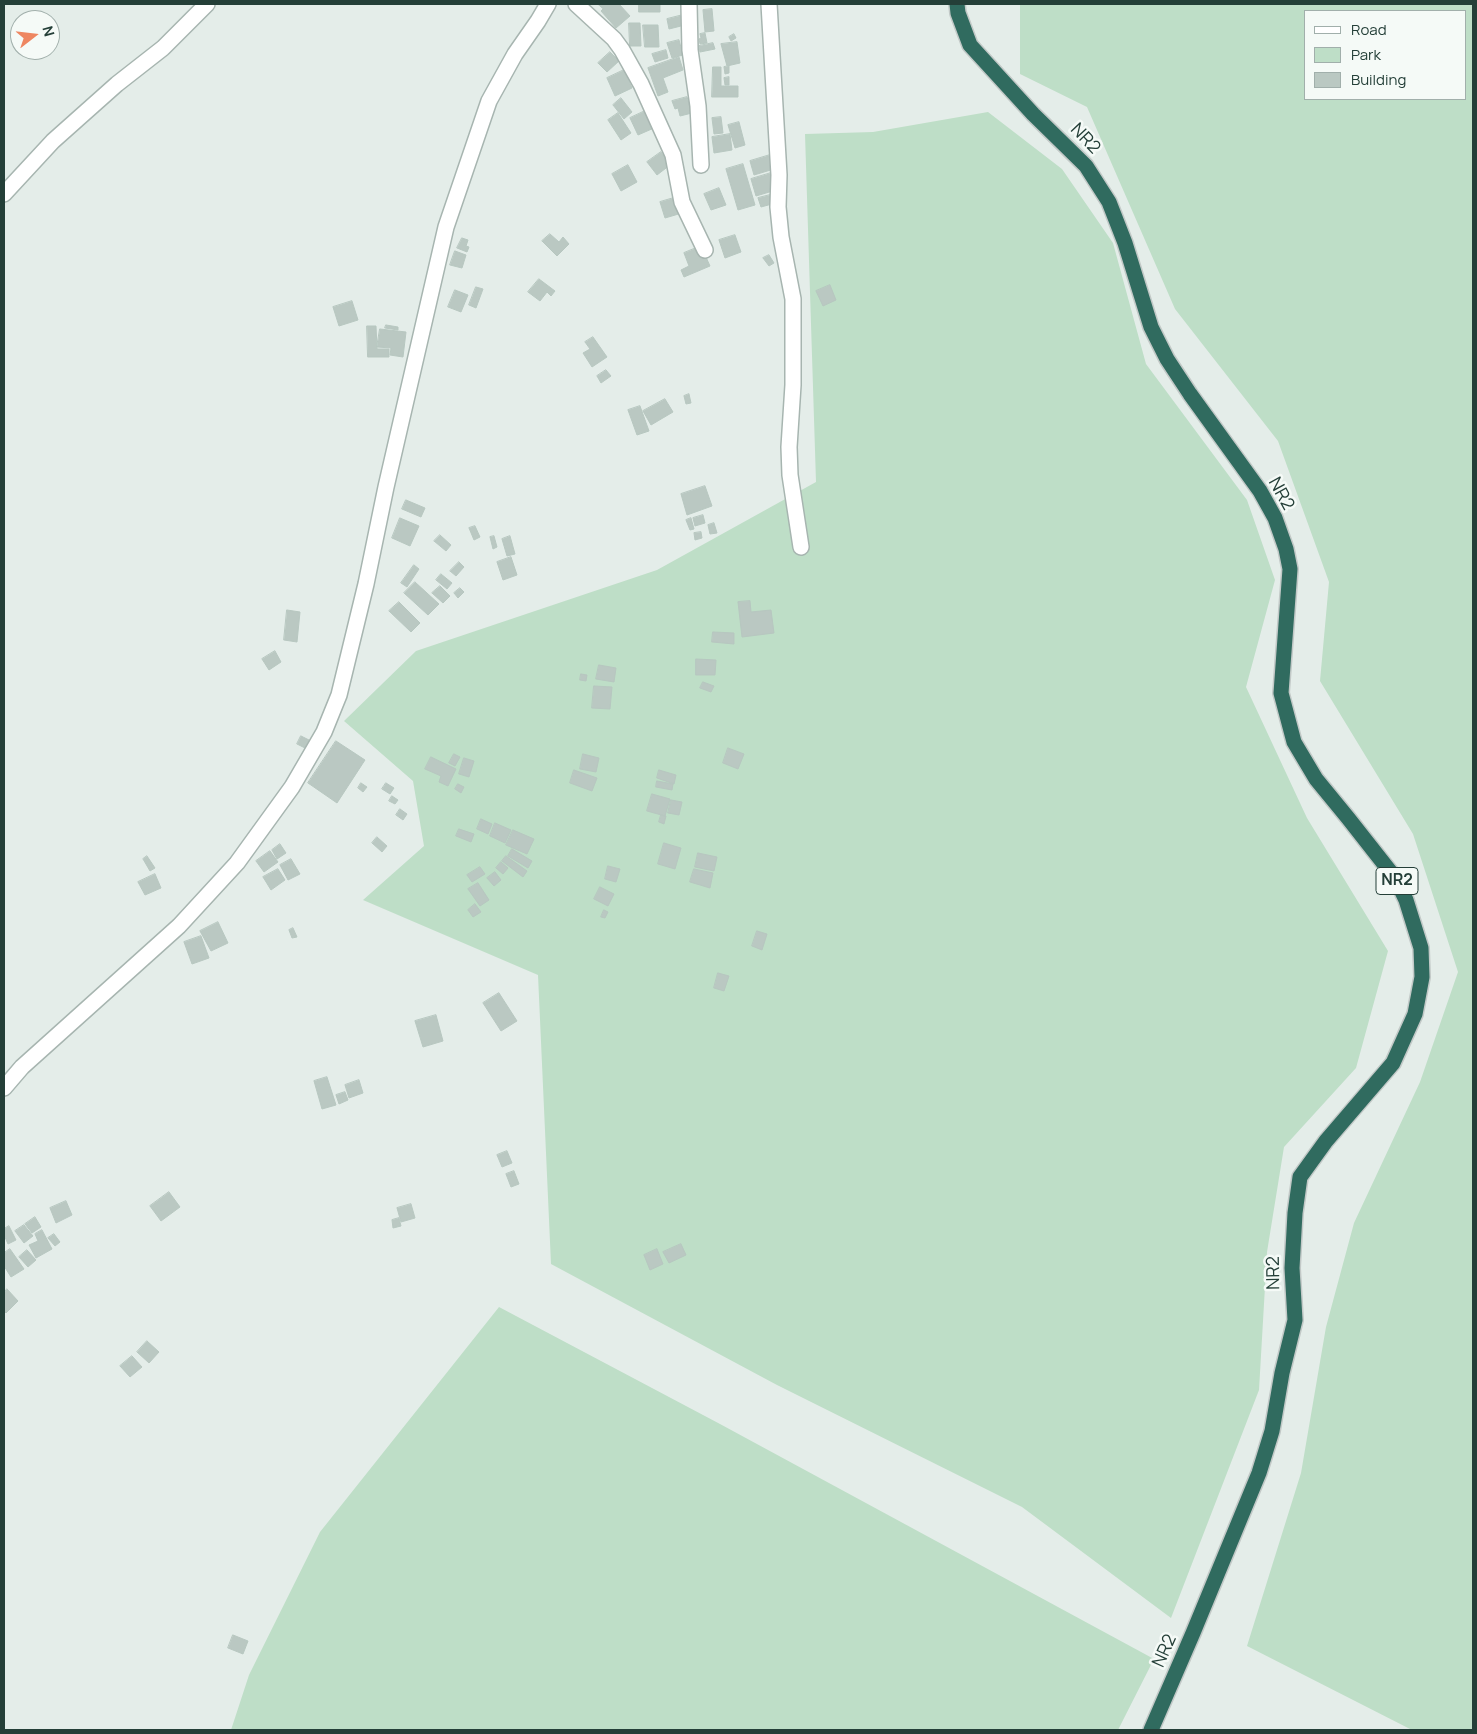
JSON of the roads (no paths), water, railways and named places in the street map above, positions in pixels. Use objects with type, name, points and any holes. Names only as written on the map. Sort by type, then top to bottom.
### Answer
[{"type":"highway","name":"NR2","points":[[957,4],[970,45],[1033,114],[1086,166],[1109,202],[1125,243],[1151,327],[1167,359],[1190,394],[1260,490],[1275,518],[1286,549],[1290,569],[1281,693],[1294,742],[1316,779],[1396,879],[1406,900],[1421,948],[1422,977],[1415,1014],[1393,1063],[1326,1141],[1300,1177],[1295,1213],[1292,1268],[1295,1320],[1282,1373],[1272,1431],[1259,1473],[1193,1633],[1150,1730]]},
{"type":"street","points":[[4,194],[53,141],[117,84],[163,48],[207,4]]},
{"type":"street","points":[[4,1088],[22,1067],[180,926],[237,863],[292,787],[324,732],[339,695],[366,584],[386,487],[448,220],[489,101],[515,54],[548,4]]},
{"type":"street","points":[[576,4],[614,39],[641,84],[673,156],[682,202],[705,250]]},
{"type":"street","points":[[689,4],[690,50],[698,106],[701,165]]},
{"type":"street","points":[[769,4],[779,174],[778,207],[781,237],[793,299],[790,475],[801,547]]}]
